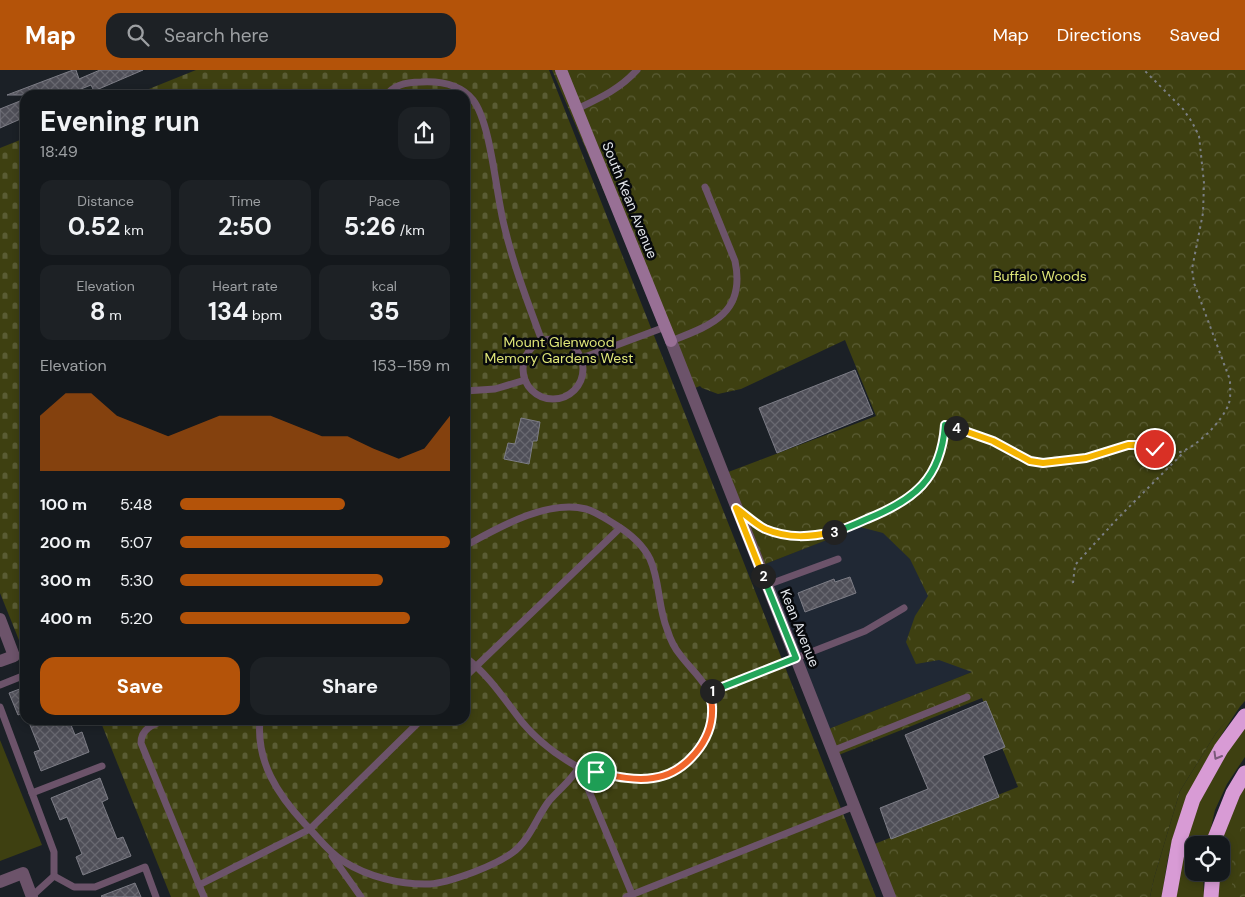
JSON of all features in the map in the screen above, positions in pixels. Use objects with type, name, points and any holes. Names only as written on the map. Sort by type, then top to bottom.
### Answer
[{"type":"highway","points":[[1169,897],[1179,842],[1193,799],[1220,749],[1245,716]]},
{"type":"highway","points":[[1216,836],[1232,793],[1245,773]]},
{"type":"highway","points":[[1211,897],[1212,881]]},
{"type":"street","name":"South Kean Avenue","points":[[561,70],[671,341]]},
{"type":"street","name":"Kean Avenue","points":[[671,341],[890,897]]},
{"type":"street","points":[[0,619],[14,656],[0,661]]},
{"type":"street","points":[[0,882],[23,873],[32,896]]},
{"type":"lane","points":[[577,109],[621,86],[637,70]]},
{"type":"lane","points":[[391,90],[402,84],[414,82],[441,82],[459,90]]},
{"type":"lane","points":[[470,97],[478,107],[488,142],[504,227],[542,341]]},
{"type":"lane","points":[[671,341],[703,328],[720,318],[735,295],[737,274],[734,261],[705,187]]},
{"type":"lane","points":[[582,358],[665,327]]},
{"type":"lane","points":[[558,339],[566,341],[573,346],[582,358],[583,376],[579,385],[573,392],[563,398],[544,398],[536,394],[525,380],[524,363],[527,354],[542,341],[558,339]]},
{"type":"lane","points":[[470,391],[496,389],[525,380]]},
{"type":"lane","points":[[470,543],[504,525],[549,509],[565,507],[582,508],[597,513],[620,528],[644,548],[650,558],[654,568],[665,625],[671,639],[676,649],[693,669],[708,692],[712,706],[709,728],[700,747],[685,765],[677,770],[653,778],[620,777],[579,767],[554,751],[536,736],[491,680],[470,661]]},
{"type":"lane","points":[[470,672],[620,528]]},
{"type":"lane","points":[[767,585],[838,559]]},
{"type":"lane","points":[[708,692],[865,631],[904,608]]},
{"type":"lane","points":[[0,685],[20,677]]},
{"type":"lane","points":[[832,751],[967,697]]},
{"type":"lane","points":[[0,707],[54,852],[54,876],[32,896]]},
{"type":"lane","points":[[155,725],[143,733],[141,743],[204,897]]},
{"type":"lane","points":[[259,725],[258,734],[260,749],[266,767],[284,799],[327,848],[361,897]]},
{"type":"lane","points":[[199,885],[310,829],[416,725]]},
{"type":"lane","points":[[32,793],[102,766]]},
{"type":"lane","points":[[327,848],[342,861],[385,879],[432,884],[456,878],[499,861],[517,849],[531,832],[548,803],[572,778],[579,767]]},
{"type":"lane","points":[[579,767],[629,896],[854,806]]},
{"type":"lane","points":[[54,876],[74,887],[95,887],[145,867],[156,897]]},
{"type":"path","points":[[1073,583],[1075,565],[1118,518],[1185,451],[1206,435],[1221,418],[1229,404],[1231,392],[1230,380],[1194,283],[1192,269],[1203,203],[1204,183],[1199,136],[1183,109],[1144,70]]},
{"type":"path","points":[[736,508],[765,528],[790,536],[809,537],[837,532],[884,512],[914,494],[928,479],[938,460],[943,444],[945,425],[993,441],[1030,461],[1043,463],[1086,458],[1128,445],[1140,445],[1164,452],[1176,453],[1185,451]]},
{"type":"shaded area","points":[[907,508],[972,672],[826,730],[760,566]]},
{"type":"green space","name":"Mount Glenwood Memory Gardens West","points":[[196,70],[549,70],[876,897],[171,897],[102,725],[470,725],[470,90],[146,90]]},
{"type":"green space","name":"Buffalo Woods","points":[[552,70],[1245,70],[1245,701],[1216,733],[1180,791],[1150,897],[893,897],[872,845],[1018,787],[982,698],[836,756],[826,730],[972,672],[939,660],[916,664],[906,642],[915,616],[928,596],[910,559],[883,533],[860,527],[760,566],[723,474],[876,416],[845,340],[741,389],[718,394],[700,386],[690,390],[692,397]]},
{"type":"green space","points":[[20,140],[20,643],[0,593],[0,148]]},
{"type":"green space","points":[[1243,702],[1211,751],[1185,804],[1170,848],[1162,897],[1150,897],[1180,791],[1216,733]]},
{"type":"green space","points":[[1245,722],[1245,757],[1227,784],[1215,810],[1209,836],[1188,836],[1199,802]]},
{"type":"green space","points":[[0,740],[42,845],[0,861]]},
{"type":"green space","points":[[1245,782],[1245,897],[1218,897],[1217,881],[1230,881],[1230,836],[1223,836]]},
{"type":"green space","points":[[1245,816],[1245,897],[1232,897],[1232,855]]},
{"type":"green space","points":[[1185,845],[1185,881],[1203,881],[1204,897],[1174,897]]},
{"type":"building","points":[[73,70],[76,70],[79,79],[100,70],[143,70],[96,90],[94,90],[91,85],[78,90],[20,90]]},
{"type":"building","points":[[20,90],[20,95],[7,95]]},
{"type":"building","points":[[20,101],[20,119],[0,128],[0,109]]},
{"type":"building","points":[[855,370],[873,414],[777,453],[759,408]]},
{"type":"building","points":[[521,418],[540,422],[537,441],[533,441],[529,464],[504,459],[508,443],[515,444]]},
{"type":"building","points":[[850,577],[856,593],[805,612],[798,593],[834,579],[835,582]]},
{"type":"building","points":[[20,689],[20,714],[18,715],[9,693]]},
{"type":"building","points":[[986,701],[1005,747],[983,756],[999,797],[891,839],[880,808],[928,789],[905,735]]},
{"type":"building","points":[[30,725],[71,725],[75,735],[82,732],[89,752],[41,771],[34,752],[40,750]]},
{"type":"building","points":[[100,778],[108,799],[102,802],[117,839],[123,837],[131,856],[83,875],[76,857],[82,854],[67,817],[60,820],[51,798]]},
{"type":"building","points":[[135,883],[141,897],[101,896]]},
{"type":"route","points":[[596,772],[637,779],[668,775],[677,770],[685,765],[700,747],[709,728],[712,706],[708,692],[796,658],[736,508],[765,528],[790,536],[809,537],[837,532],[884,512],[914,494],[928,479],[938,460],[943,444],[945,425],[993,441],[1030,461],[1043,463],[1086,458],[1128,445],[1140,445],[1155,449]]}]
